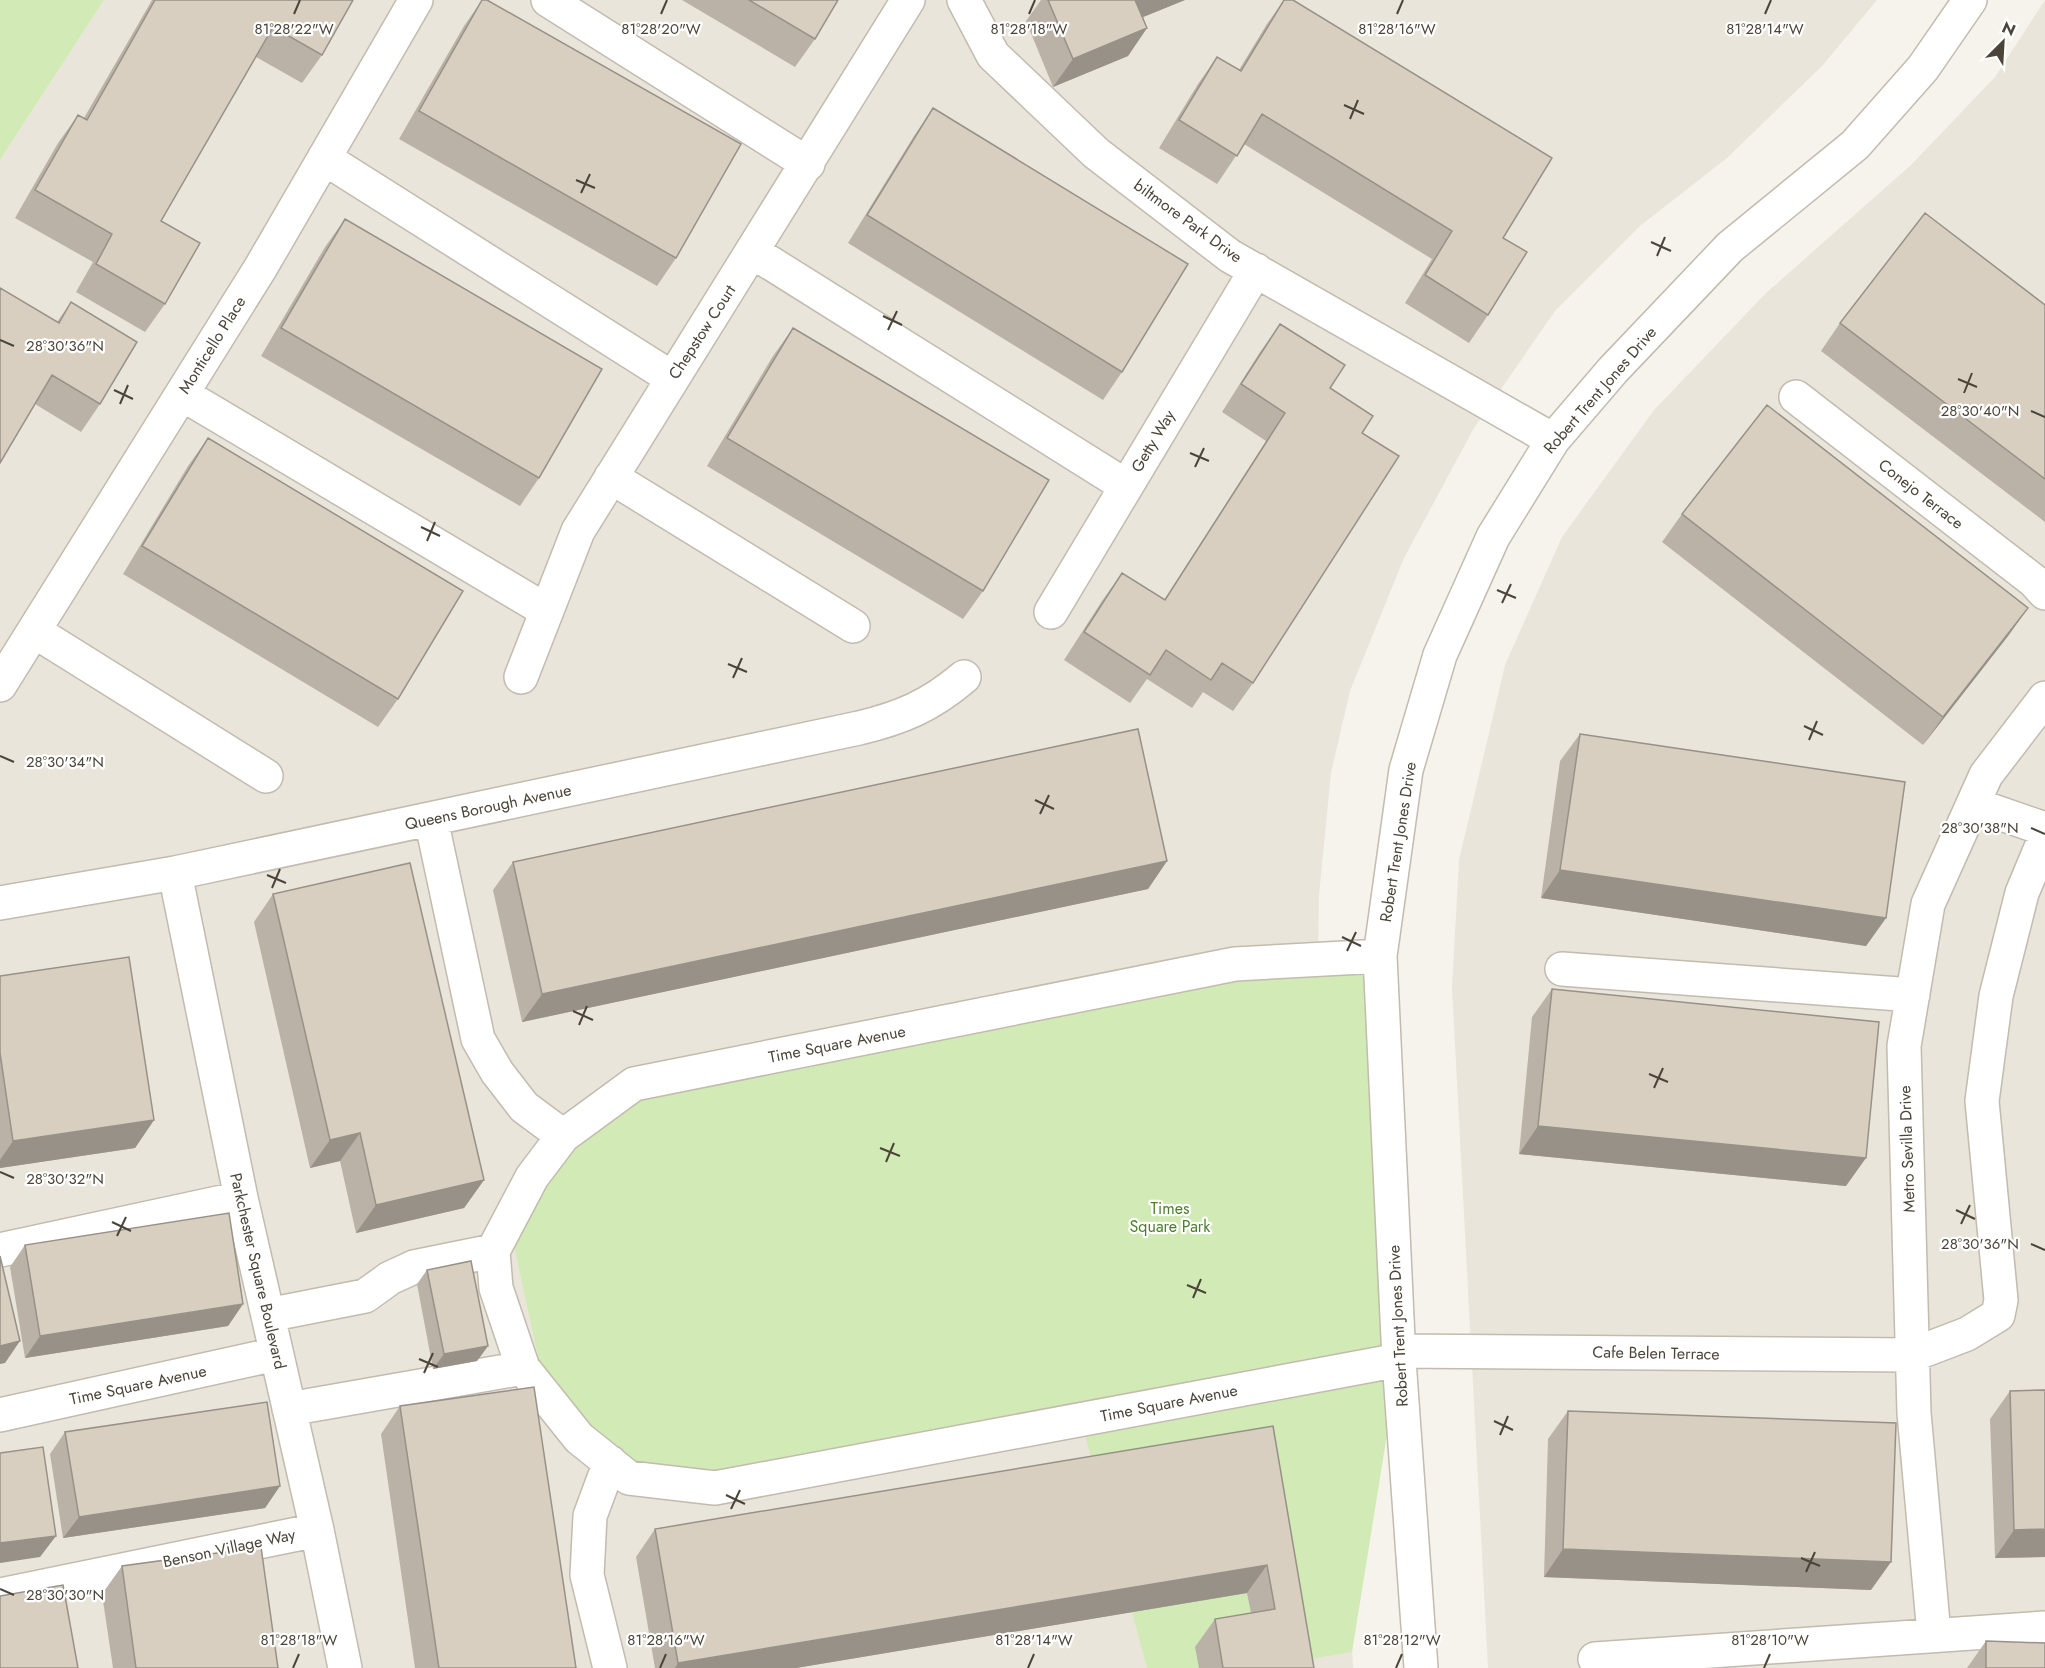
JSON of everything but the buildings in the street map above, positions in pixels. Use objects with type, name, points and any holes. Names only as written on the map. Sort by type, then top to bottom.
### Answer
[{"type":"street","name":"Monticello Place","points":[[0,685],[261,267],[416,0]]},
{"type":"street","points":[[548,0],[808,164]]},
{"type":"street","name":"Chepstow Court","points":[[522,677],[578,531],[908,0]]},
{"type":"street","name":"biltmore Park Drive","points":[[964,0],[993,56],[1096,153],[1230,256],[1553,440]]},
{"type":"street","name":"Robert Trent Jones Drive","points":[[1420,1668],[1399,1355],[1380,956],[1406,770],[1440,656],[1493,537],[1553,440],[1613,370],[1730,247],[1856,145],[1923,68],[1970,0]]},
{"type":"street","points":[[324,158],[672,378]]},
{"type":"street","points":[[753,252],[1126,486]]},
{"type":"street","name":"Getty Way","points":[[1051,612],[1256,270]]},
{"type":"street","points":[[182,394],[547,612]]},
{"type":"street","name":"Conejo Terrace","points":[[1796,397],[2034,581],[2045,593]]},
{"type":"street","points":[[611,477],[853,626]]},
{"type":"street","points":[[34,631],[266,776]]},
{"type":"street","name":"Queens Borough Avenue","points":[[0,903],[175,873],[897,719],[940,698],[964,677]]},
{"type":"street","name":"Metro Sevilla Drive","points":[[1934,1634],[1914,1413],[1904,1046],[1928,904],[1986,775],[2045,698]]},
{"type":"street","points":[[1973,804],[2045,829]]},
{"type":"street","points":[[431,819],[478,1039],[497,1072],[524,1107],[563,1136]]},
{"type":"street","points":[[1912,1355],[1967,1334],[1998,1315],[2001,1300],[1982,1101],[1996,996],[2022,893],[2045,838]]},
{"type":"street","name":"Parkchester Square Boulevard","points":[[175,873],[241,1198],[317,1530],[345,1668]]},
{"type":"street","name":"Time Square Avenue","points":[[1380,956],[1235,964],[634,1084],[563,1136],[532,1176],[493,1251],[496,1288],[523,1368],[579,1438],[629,1478],[716,1488],[1399,1355]]},
{"type":"street","points":[[1562,969],[1913,995]]},
{"type":"street","points":[[0,1250],[241,1198]]},
{"type":"street","points":[[268,1315],[365,1296],[390,1278],[414,1267],[493,1251]]},
{"type":"street","name":"Time Square Avenue","points":[[0,1415],[276,1354]]},
{"type":"street","name":"Cafe Belen Terrace","points":[[1399,1355],[1912,1355]]},
{"type":"street","points":[[289,1409],[523,1368]]},
{"type":"street","points":[[610,1462],[590,1516],[587,1575],[610,1668]]},
{"type":"street","name":"Benson Village Way","points":[[0,1595],[317,1530]]},
{"type":"street","points":[[1594,1659],[2045,1628]]},
{"type":"shaded area","points":[[104,0],[1877,0],[1823,65],[1727,158],[1640,226],[1555,311],[1474,428],[1404,558],[1350,691],[1331,773],[1319,895],[1317,1029],[1344,1474],[1353,1668],[0,1668],[0,160]]},
{"type":"shaded area","points":[[2045,0],[2045,1668],[1488,1668],[1452,987],[1459,860],[1505,665],[1562,537],[1654,410],[1766,293],[1911,165],[1995,77]]},
{"type":"green space","points":[[0,0],[104,0],[0,160]]},
{"type":"green space","name":"Times Square Park","points":[[1380,956],[1399,1360],[1352,1652],[1255,1668],[1147,1668],[1081,1420],[715,1488],[629,1478],[541,1370],[508,1218],[634,1084]]}]
